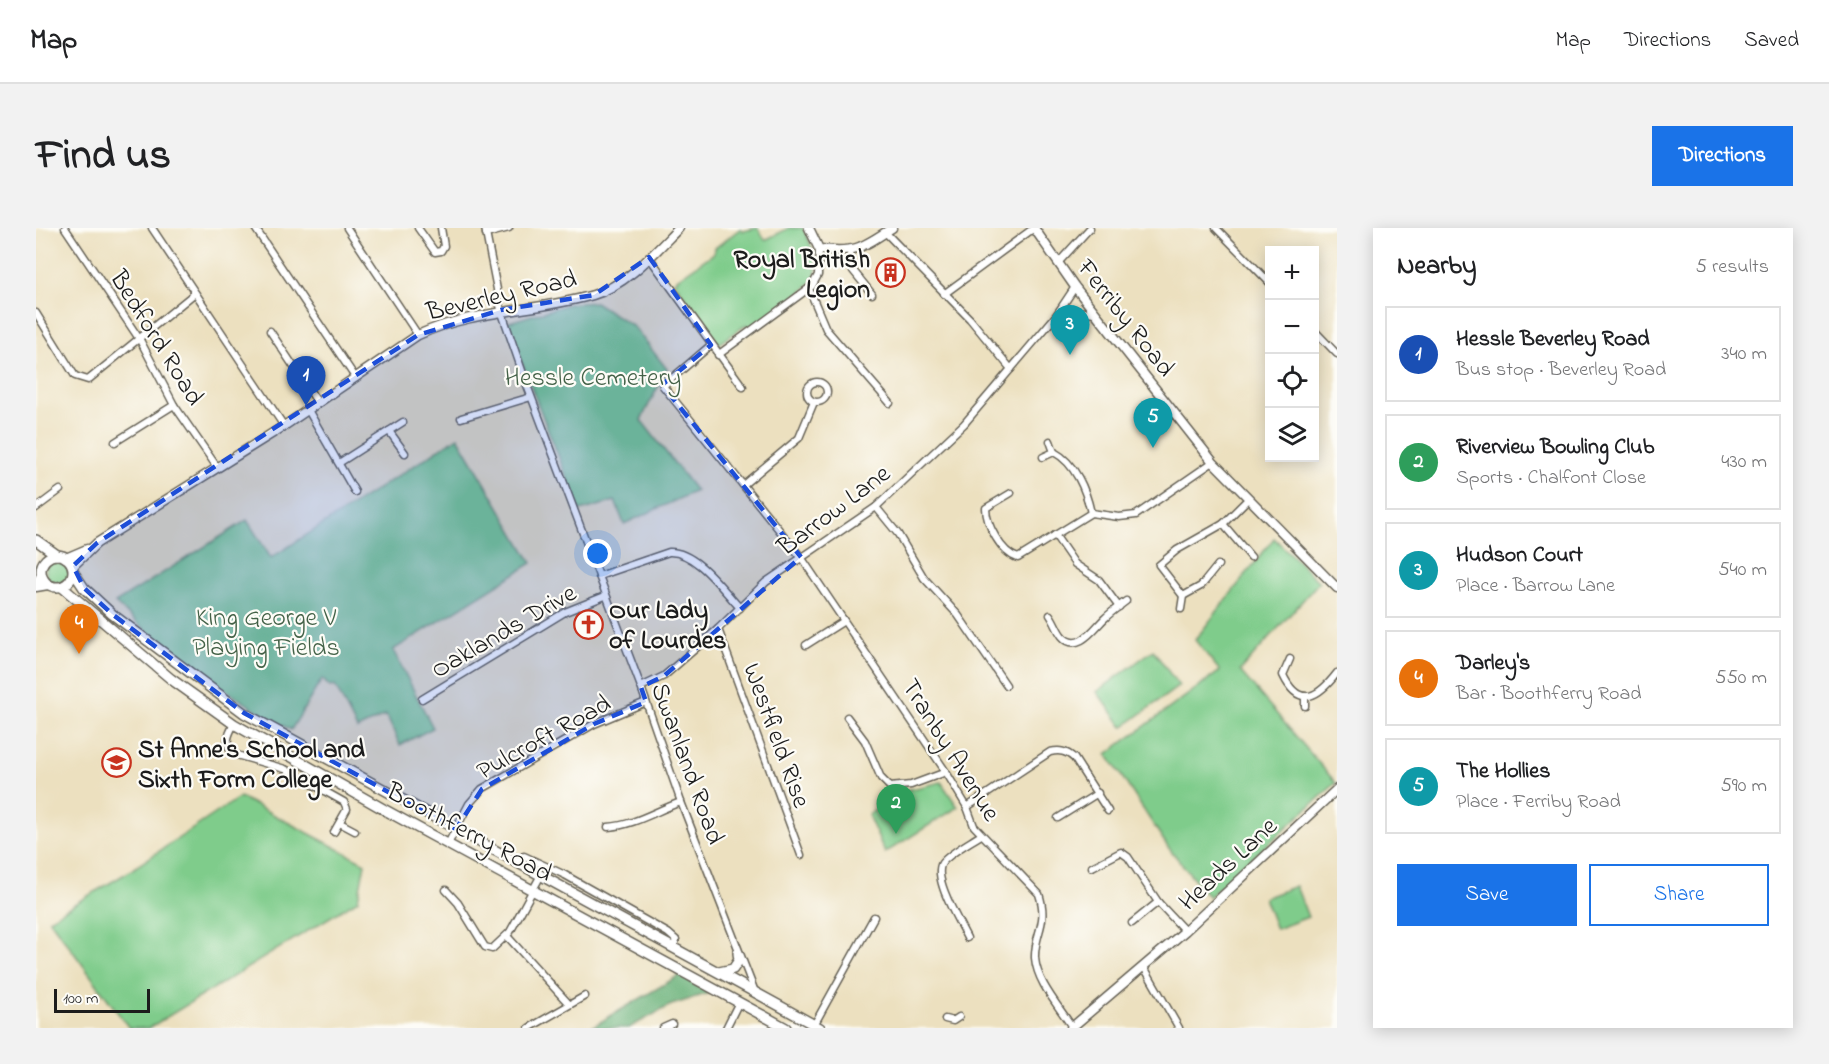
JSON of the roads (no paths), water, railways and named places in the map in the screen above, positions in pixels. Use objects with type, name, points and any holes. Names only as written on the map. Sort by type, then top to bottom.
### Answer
[{"type":"main road","points":[[36,540],[62,556],[73,570],[70,582],[62,587],[48,585],[38,574],[48,558],[62,556]]},
{"type":"main road","name":"Boothferry Road","points":[[73,570],[84,588],[112,614],[184,671],[244,713],[817,1026]]},
{"type":"main road","name":"Boothferry Road","points":[[62,587],[171,679],[234,724],[448,844],[786,1028]]},
{"type":"main road","points":[[716,971],[724,973],[733,969],[739,960],[738,952]]},
{"type":"street","name":"Bedford Road","points":[[65,228],[140,340],[174,405],[217,467]]},
{"type":"street","points":[[255,228],[355,377]]},
{"type":"street","points":[[347,228],[418,335]]},
{"type":"street","points":[[418,228],[435,252],[444,246],[441,228]]},
{"type":"street","points":[[485,231],[510,228]]},
{"type":"street","name":"Beverley Road","points":[[62,556],[90,548],[284,426],[418,335],[440,325],[501,310],[594,295],[612,285],[649,257],[680,228]]},
{"type":"street","points":[[718,355],[808,289],[818,275],[819,249],[809,228]]},
{"type":"street","points":[[944,294],[1034,228]]},
{"type":"street","name":"Ferriby Road","points":[[1034,228],[1075,287],[1213,462],[1337,588]]},
{"type":"street","points":[[1058,263],[1090,228]]},
{"type":"street","points":[[1216,228],[1265,279]]},
{"type":"street","points":[[155,229],[284,426]]},
{"type":"street","points":[[819,249],[850,251],[861,249],[889,230],[944,294],[996,348],[1011,369]]},
{"type":"street","name":"Swanland Road","points":[[485,231],[501,310],[531,397],[641,687],[681,802],[755,992]]},
{"type":"street","points":[[850,251],[851,268],[872,294]]},
{"type":"street","points":[[649,257],[743,387]]},
{"type":"street","name":"Barrow Lane","points":[[641,687],[664,676],[718,629],[766,582],[876,507],[964,424],[1055,317],[1075,287]]},
{"type":"street","points":[[808,289],[826,329],[890,403]]},
{"type":"street","points":[[36,313],[75,376],[88,380],[195,293]]},
{"type":"street","points":[[1055,317],[1073,311],[1096,313]]},
{"type":"street","points":[[270,331],[318,403]]},
{"type":"street","points":[[1319,335],[1337,354]]},
{"type":"street","name":"Tranby Avenue","points":[[711,345],[663,386],[801,557],[945,772],[967,807],[974,826],[1039,894],[1044,907],[1043,925],[1035,956],[1039,975],[1072,1027]]},
{"type":"street","points":[[461,418],[531,397]]},
{"type":"street","points":[[743,485],[799,438],[814,402]]},
{"type":"street","points":[[115,442],[174,405]]},
{"type":"street","points":[[308,410],[355,492]]},
{"type":"street","points":[[339,463],[403,422]]},
{"type":"street","points":[[389,431],[405,453]]},
{"type":"street","points":[[1050,441],[1054,452],[1066,458],[1087,494],[1091,513]]},
{"type":"street","points":[[1043,457],[1054,452]]},
{"type":"street","points":[[1011,493],[986,508],[986,519],[1006,551],[1018,558],[1091,513],[1119,517],[1136,514],[1213,462]]},
{"type":"street","points":[[36,508],[60,490]]},
{"type":"street","points":[[1151,570],[1184,545],[1223,524],[1248,499]]},
{"type":"street","points":[[876,507],[898,534],[924,578],[958,615],[1006,685]]},
{"type":"street","points":[[1223,524],[1251,557]]},
{"type":"street","points":[[1055,535],[1075,564],[1098,580],[1119,607]]},
{"type":"street","name":"Beverley Road","points":[[73,570],[90,548]]},
{"type":"street","points":[[599,576],[669,552],[680,552],[693,560],[740,608]]},
{"type":"street","points":[[1183,596],[1201,586],[1218,565]]},
{"type":"street","points":[[1159,566],[1183,596],[1181,609]]},
{"type":"street","name":"Oaklands Drive","points":[[422,699],[565,612],[605,596]]},
{"type":"street","points":[[1050,615],[1062,636],[1069,641],[1080,641],[1090,636],[1126,601]]},
{"type":"street","points":[[806,645],[844,621]]},
{"type":"street","name":"Westfield Rise","points":[[718,629],[801,855]]},
{"type":"street","points":[[1276,678],[1283,675],[1290,659]]},
{"type":"street","points":[[1283,675],[1288,685],[1305,696],[1313,696],[1321,692],[1337,673]]},
{"type":"street","points":[[1305,696],[1305,706]]},
{"type":"street","name":"Pulcroft Road","points":[[448,844],[469,804],[482,789],[594,724],[646,702]]},
{"type":"street","points":[[847,717],[865,741],[881,778],[890,787],[911,785],[945,772]]},
{"type":"street","points":[[234,724],[227,737],[228,748],[233,754],[285,769],[344,802],[347,809],[334,832]]},
{"type":"street","points":[[967,807],[1050,752],[1057,750],[1067,752],[1074,758],[1108,811]]},
{"type":"street","name":"Heads Lane","points":[[1072,1027],[1185,931],[1337,789]]},
{"type":"street","points":[[1058,818],[1098,793]]},
{"type":"street","points":[[608,827],[633,824],[652,812],[681,802]]},
{"type":"street","points":[[340,823],[355,831]]},
{"type":"street","points":[[967,938],[940,882],[939,869],[944,861],[981,835]]},
{"type":"street","points":[[1092,867],[1121,852],[1128,857],[1158,902],[1185,931]]},
{"type":"street","name":"Boothferry Road","points":[[515,861],[524,856],[565,875],[668,933],[676,940],[673,948]]},
{"type":"street","points":[[446,890],[458,903],[486,948],[494,949],[507,936],[541,875]]},
{"type":"street","points":[[1132,922],[1158,902]]},
{"type":"street","points":[[817,1026],[874,917]]},
{"type":"street","points":[[507,936],[569,1004]]},
{"type":"street","points":[[1144,967],[1179,1028]]},
{"type":"street","points":[[529,1028],[585,996]]},
{"type":"street","points":[[726,1028],[739,1002]]},
{"type":"street","points":[[945,1019],[955,1022]]},
{"type":"street","points":[[663,1028],[672,1024]]},
{"type":"place","name":"Royal British Legion","points":[[891,273]]},
{"type":"place","name":"Hudson Court","points":[[1070,355]]},
{"type":"place","name":"Hessle Beverley Road","points":[[306,406]]},
{"type":"place","name":"The Hollies","points":[[1153,448]]},
{"type":"place","name":"Our Lady of Lourdes","points":[[588,624]]},
{"type":"place","name":"Darley's","points":[[79,654]]},
{"type":"place","name":"St Anne's School and Sixth Form College","points":[[117,763]]},
{"type":"place","name":"Riverview Bowling Club","points":[[896,834]]},
{"type":"park label","name":"Hessle Cemetery","points":[[593,376]]},
{"type":"park label","name":"King George V Playing Fields","points":[[266,631]]}]
